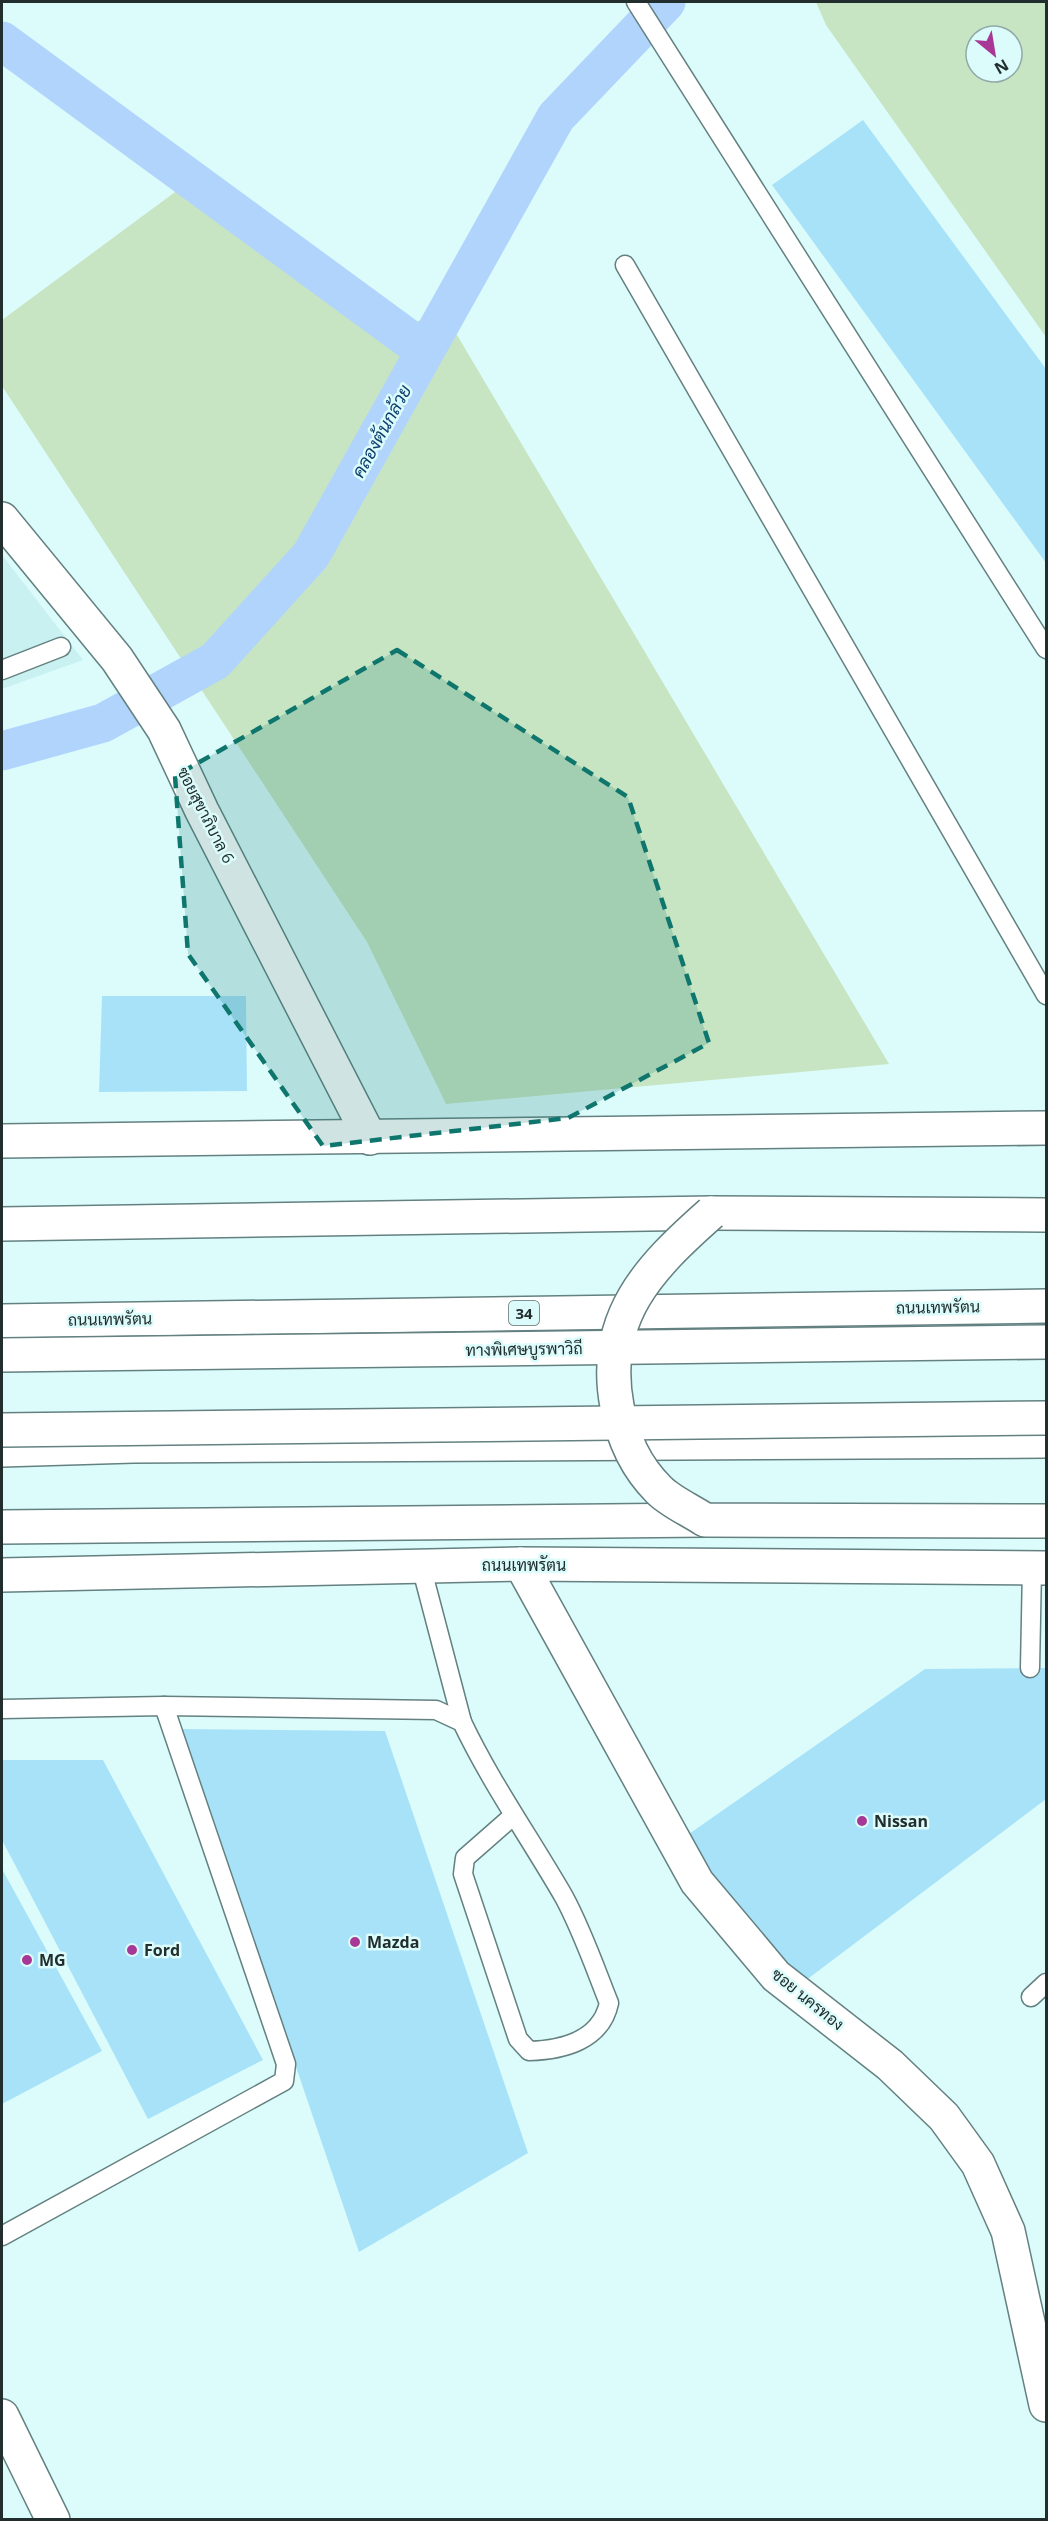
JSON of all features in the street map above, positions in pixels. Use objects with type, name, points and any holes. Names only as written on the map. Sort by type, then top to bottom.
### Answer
[{"type":"main road","name":"ซอยสุขาภิบาล 6","points":[[2,519],[117,659],[164,730],[202,811],[370,1138]]},
{"type":"main road","points":[[2,1141],[1047,1128]]},
{"type":"main road","points":[[705,1520],[661,1492],[637,1464],[621,1429],[613,1389],[613,1358],[621,1325],[635,1294],[666,1253],[711,1213]]},
{"type":"main road","points":[[2,1224],[711,1213],[1047,1215]]},
{"type":"main road","name":"ถนนเทพรัตน","points":[[2,1321],[1047,1306]]},
{"type":"main road","name":"ทางพิเศษบูรพาวิถี","points":[[2,1355],[1047,1342]]},
{"type":"main road","points":[[2,1430],[1047,1418]]},
{"type":"main road","points":[[2,1450],[145,1446],[1047,1441]]},
{"type":"main road","points":[[2,1527],[705,1520],[1047,1521]]},
{"type":"main road","name":"ถนนเทพรัตน","points":[[2,1575],[521,1564],[1039,1568]]},
{"type":"main road","name":"ซอย นครทอง","points":[[521,1564],[697,1882],[776,1976],[890,2065],[944,2117],[978,2164],[1008,2231],[1047,2405]]},
{"type":"main road","points":[[2,2416],[53,2520]]},
{"type":"lane","points":[[636,2],[657,31],[780,231],[1047,649]]},
{"type":"lane","points":[[625,265],[1047,995]]},
{"type":"lane","points":[[2,670],[61,647]]},
{"type":"lane","points":[[422,1566],[462,1722],[479,1757],[565,1899],[609,2003],[605,2020],[589,2036],[551,2050],[529,2051],[518,2039],[463,1874],[465,1858],[470,1852],[514,1815]]},
{"type":"lane","points":[[1030,1668],[1039,1568]]},
{"type":"lane","points":[[2,1709],[164,1706],[436,1710],[462,1722]]},
{"type":"lane","points":[[2,2236],[284,2081],[286,2064],[164,1706]]},
{"type":"lane","points":[[1031,1997],[1047,1983]]},
{"type":"highlighted area","points":[[397,650],[628,797],[709,1043],[568,1118],[323,1146],[188,954],[175,776]]},
{"type":"shaded area","points":[[2,555],[83,660],[2,689]]},
{"type":"green space","points":[[816,2],[1046,2],[1046,337],[826,25]]},
{"type":"green space","points":[[190,181],[404,329],[441,308],[889,1064],[446,1104],[367,942],[2,386],[2,320]]},
{"type":"building","points":[[863,120],[1046,369],[1046,563],[772,185]]},
{"type":"building","points":[[102,996],[246,996],[247,1091],[99,1092]]},
{"type":"building","name":"Nissan","points":[[1046,1668],[1046,1799],[789,1993],[676,1843],[925,1669]]},
{"type":"building","name":"Mazda","points":[[181,1729],[385,1731],[528,2153],[359,2252]]},
{"type":"building","name":"Ford","points":[[2,1760],[103,1760],[263,2060],[148,2119],[2,1840]]},
{"type":"building","name":"MG","points":[[2,1869],[102,2051],[2,2104]]},
{"type":"waterway","name":"คลองต้นกล้วย","points":[[2,751],[103,723],[215,661],[311,555],[556,117],[666,2]]},
{"type":"waterway","points":[[2,41],[425,351]]},
{"type":"place","name":"Nissan","points":[[862,1821]]},
{"type":"place","name":"Mazda","points":[[355,1942]]},
{"type":"place","name":"Ford","points":[[132,1950]]},
{"type":"place","name":"MG","points":[[27,1960]]}]
